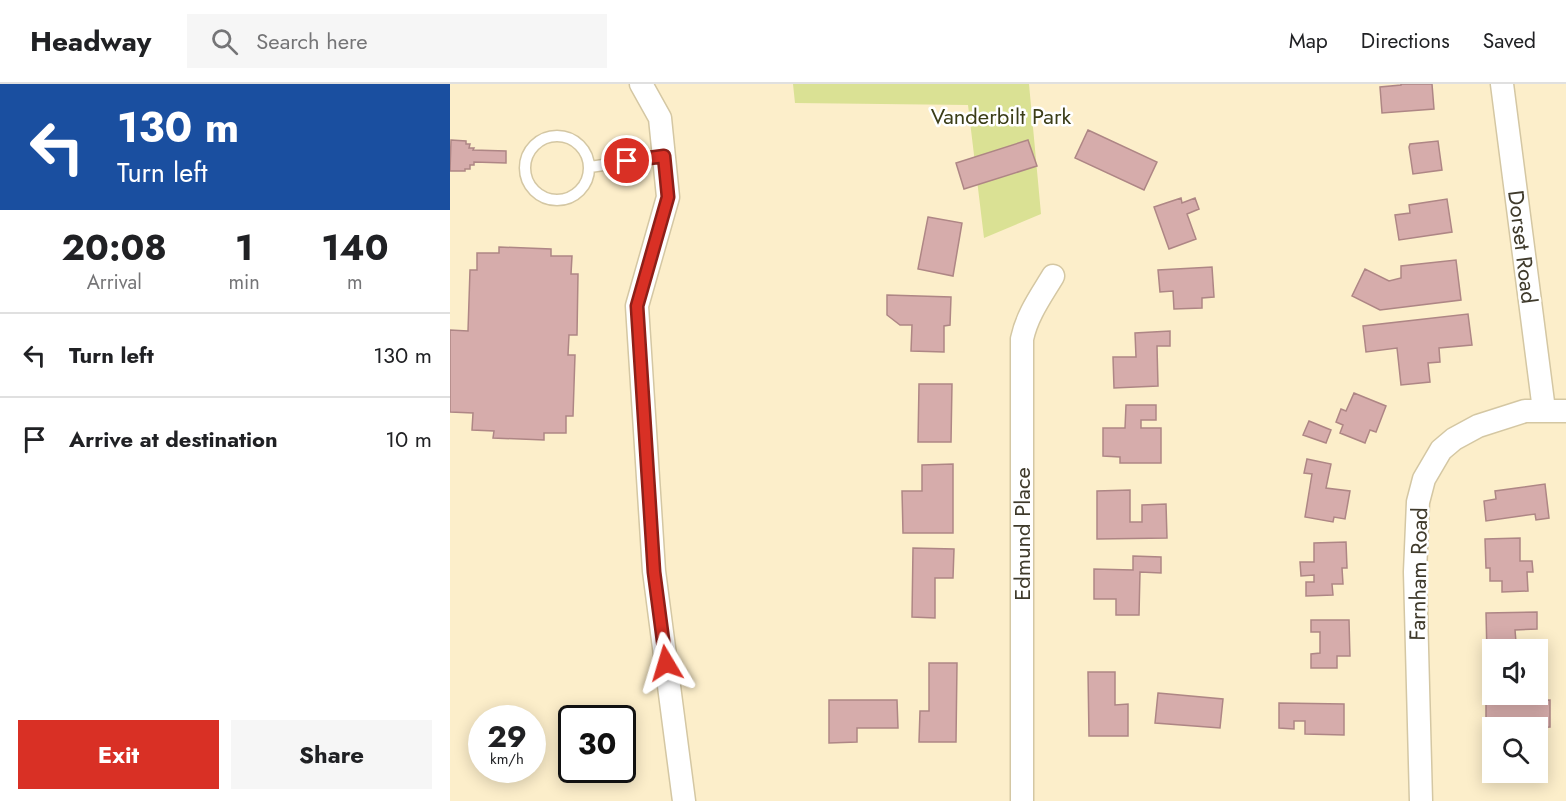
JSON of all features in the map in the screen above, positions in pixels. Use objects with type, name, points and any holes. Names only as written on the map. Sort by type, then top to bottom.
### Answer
[{"type":"street","points":[[641,84],[660,118],[668,197],[637,306],[654,572],[684,801]]},
{"type":"street","name":"Dorset Road","points":[[1502,84],[1555,410]]},
{"type":"street","name":"Edmund Place","points":[[1022,801],[1022,339],[1032,310],[1053,276]]},
{"type":"street","name":"Farnham Road","points":[[1421,801],[1414,572],[1418,502],[1424,479],[1441,450],[1454,439],[1478,426],[1525,411],[1555,410]]},
{"type":"lane","points":[[556,136],[567,137],[576,142],[583,149],[590,167],[581,189],[563,199],[542,196],[533,189],[527,180],[525,169],[526,159],[537,142],[546,137],[556,136]]},
{"type":"lane","points":[[590,167],[664,156]]},
{"type":"green space","name":"Vanderbilt Park","points":[[793,84],[1029,84],[1041,214],[984,238],[968,105],[795,103]]},
{"type":"building","points":[[1432,84],[1434,109],[1382,113],[1380,87]]},
{"type":"building","points":[[1088,130],[1157,162],[1144,190],[1075,158]]},
{"type":"building","points":[[451,140],[466,141],[466,144],[470,144],[469,148],[474,148],[473,150],[506,151],[506,163],[474,162],[474,165],[470,165],[470,169],[465,169],[465,171],[450,171]]},
{"type":"building","points":[[1028,140],[1037,166],[964,189],[956,163]]},
{"type":"building","points":[[1438,141],[1442,170],[1413,174],[1410,144]]},
{"type":"building","points":[[1181,198],[1182,203],[1195,198],[1199,209],[1187,214],[1196,239],[1169,249],[1154,207]]},
{"type":"building","points":[[1447,199],[1452,232],[1399,240],[1395,215],[1410,213],[1409,205]]},
{"type":"building","points":[[928,217],[962,223],[953,276],[918,269]]},
{"type":"building","points":[[499,247],[551,249],[551,256],[572,256],[571,274],[578,274],[577,335],[569,335],[568,355],[575,355],[573,416],[566,416],[566,433],[544,433],[544,440],[493,438],[494,431],[472,430],[473,413],[450,412],[450,330],[468,331],[470,270],[477,270],[477,253],[499,253]]},
{"type":"building","points":[[1456,260],[1461,300],[1380,310],[1352,296],[1365,269],[1389,281],[1401,278],[1401,266]]},
{"type":"building","points":[[1212,267],[1214,297],[1202,298],[1202,308],[1174,309],[1173,291],[1160,292],[1158,270]]},
{"type":"building","points":[[887,295],[951,297],[950,325],[944,326],[944,352],[911,351],[912,325],[900,325],[887,315]]},
{"type":"building","points":[[1468,314],[1472,345],[1439,348],[1440,362],[1428,363],[1430,382],[1401,385],[1397,348],[1366,352],[1363,326]]},
{"type":"building","points":[[1170,331],[1170,346],[1157,346],[1158,386],[1114,388],[1113,357],[1136,357],[1135,333]]},
{"type":"building","points":[[919,384],[952,384],[951,442],[918,442]]},
{"type":"building","points":[[1354,393],[1386,406],[1376,432],[1370,430],[1365,443],[1340,433],[1343,425],[1336,422],[1341,409],[1346,411]]},
{"type":"building","points":[[1126,405],[1156,405],[1156,420],[1141,420],[1141,428],[1161,428],[1161,463],[1120,463],[1120,457],[1103,456],[1103,428],[1125,428]]},
{"type":"building","points":[[1309,421],[1331,430],[1326,443],[1303,435]]},
{"type":"building","points":[[1307,459],[1331,464],[1326,488],[1350,491],[1345,519],[1334,517],[1333,522],[1305,517],[1312,474],[1304,473]]},
{"type":"building","points":[[953,464],[953,533],[903,533],[902,491],[922,491],[922,465]]},
{"type":"building","points":[[1545,484],[1549,518],[1536,520],[1535,514],[1486,521],[1484,501],[1496,499],[1495,491]]},
{"type":"building","points":[[1130,490],[1130,522],[1142,522],[1142,505],[1166,504],[1167,538],[1097,539],[1097,491]]},
{"type":"building","points":[[1520,538],[1520,561],[1532,561],[1533,572],[1527,572],[1528,591],[1502,592],[1502,581],[1490,581],[1490,568],[1486,568],[1485,539]]},
{"type":"building","points":[[1346,542],[1347,568],[1342,568],[1343,584],[1332,584],[1333,595],[1306,596],[1306,582],[1314,582],[1314,575],[1301,576],[1300,562],[1314,562],[1314,543]]},
{"type":"building","points":[[913,548],[954,549],[953,578],[935,578],[935,618],[912,617]]},
{"type":"building","points":[[1133,556],[1161,557],[1161,573],[1140,572],[1139,615],[1116,615],[1116,599],[1094,599],[1094,569],[1133,570]]},
{"type":"building","points":[[1537,612],[1537,629],[1515,630],[1516,639],[1487,639],[1486,613]]},
{"type":"building","points":[[1311,620],[1349,620],[1350,656],[1337,656],[1337,668],[1311,668],[1311,654],[1320,653],[1320,632],[1311,632]]},
{"type":"building","points":[[929,663],[957,663],[956,742],[919,742],[920,711],[929,711]]},
{"type":"building","points":[[1088,672],[1115,672],[1115,705],[1128,704],[1128,736],[1089,736]]},
{"type":"building","points":[[1158,693],[1223,699],[1220,728],[1155,723]]},
{"type":"building","points":[[829,700],[897,700],[898,728],[857,728],[857,742],[829,743]]},
{"type":"building","points":[[1548,700],[1550,700],[1550,727],[1548,727],[1548,717],[1486,717],[1486,705],[1548,705]]},
{"type":"building","points":[[1279,703],[1344,704],[1344,735],[1305,734],[1305,721],[1294,721],[1294,729],[1279,728]]},
{"type":"route","points":[[627,161],[664,156],[668,197],[637,306],[654,572],[666,663]]}]
